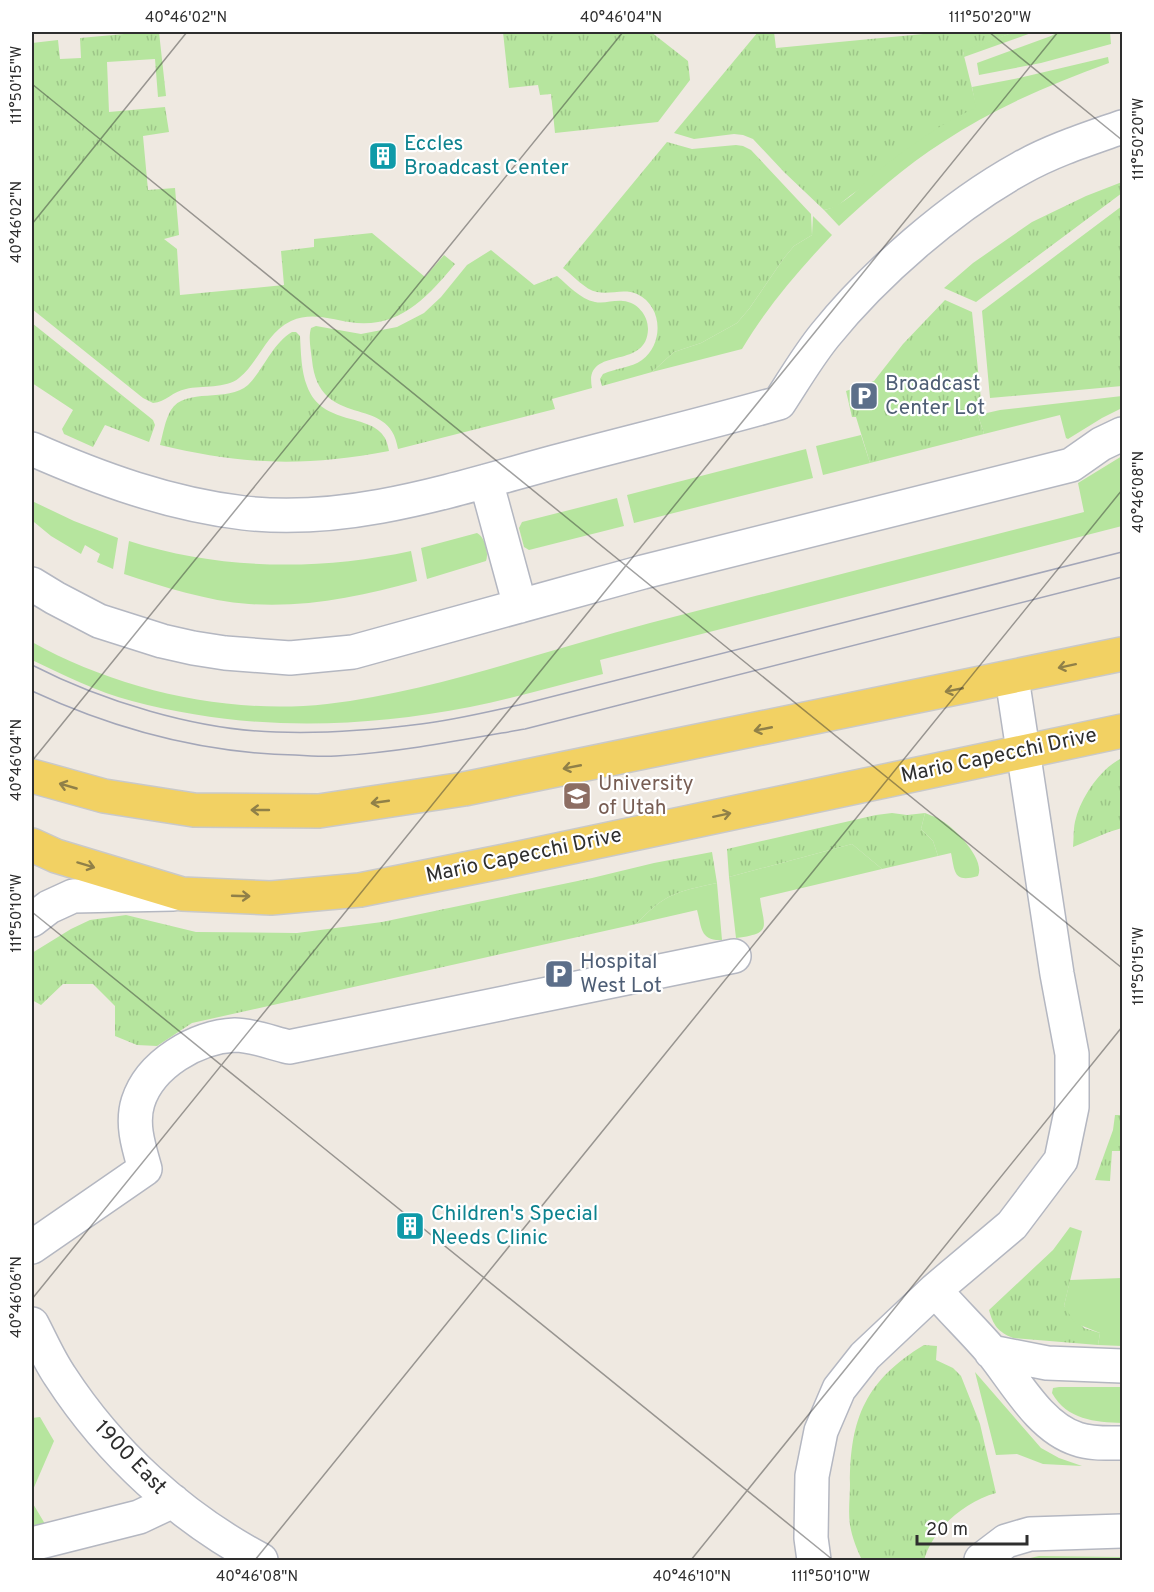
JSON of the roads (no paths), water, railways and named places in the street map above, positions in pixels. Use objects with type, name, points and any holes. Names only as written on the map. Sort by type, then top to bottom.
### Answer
[{"type":"main road","points":[[32,776],[104,796],[194,810],[319,811],[465,789],[1122,654]]},
{"type":"main road","name":"Mario Capecchi Drive","points":[[32,845],[56,856],[182,894],[271,898],[360,890],[1122,731]]},
{"type":"street","points":[[32,449],[92,475],[192,505],[245,513],[333,513],[405,502],[779,403],[825,335],[872,284],[927,233],[972,199],[1022,168],[1075,143],[1122,127]]},
{"type":"street","points":[[32,584],[99,621],[162,641],[225,653],[290,657],[353,652],[642,572],[1071,465],[1101,444],[1122,434]]},
{"type":"street","points":[[486,481],[520,606]]},
{"type":"street","points":[[814,1560],[811,1538],[812,1476],[822,1431],[839,1389],[866,1356],[935,1290],[1012,1225],[1061,1160],[1072,1107],[1072,1054],[1011,678]]},
{"type":"street","points":[[32,920],[48,907],[73,897],[182,894]]},
{"type":"street","points":[[32,1247],[145,1169],[135,1136],[138,1103],[150,1078],[189,1048],[217,1037],[237,1035],[289,1047],[734,956]]},
{"type":"street","points":[[935,1290],[991,1352],[1027,1400],[1061,1432],[1077,1440],[1094,1443],[1122,1443]]},
{"type":"street","name":"1900 East","points":[[32,1324],[60,1376],[120,1454],[173,1502],[227,1542],[261,1560]]},
{"type":"street","points":[[991,1352],[1047,1363],[1122,1366]]},
{"type":"street","points":[[32,1544],[139,1517],[173,1502]]},
{"type":"street","points":[[981,1560],[1006,1541],[1030,1534],[1122,1531]]},
{"type":"tram line","points":[[32,665],[119,701],[214,726],[294,732],[385,728],[446,720],[519,705],[1122,552]]},
{"type":"tram line","points":[[32,691],[127,728],[226,750],[320,756],[384,752],[525,729],[1122,577]]},
{"type":"place","name":"Eccles Broadcast Center","points":[[383,156]]},
{"type":"place","name":"Broadcast Center Lot","points":[[864,396]]},
{"type":"place","name":"University of Utah","points":[[577,796]]},
{"type":"place","name":"Hospital West Lot","points":[[559,974]]},
{"type":"place","name":"Children's Special Needs Clinic","points":[[410,1226]]}]
